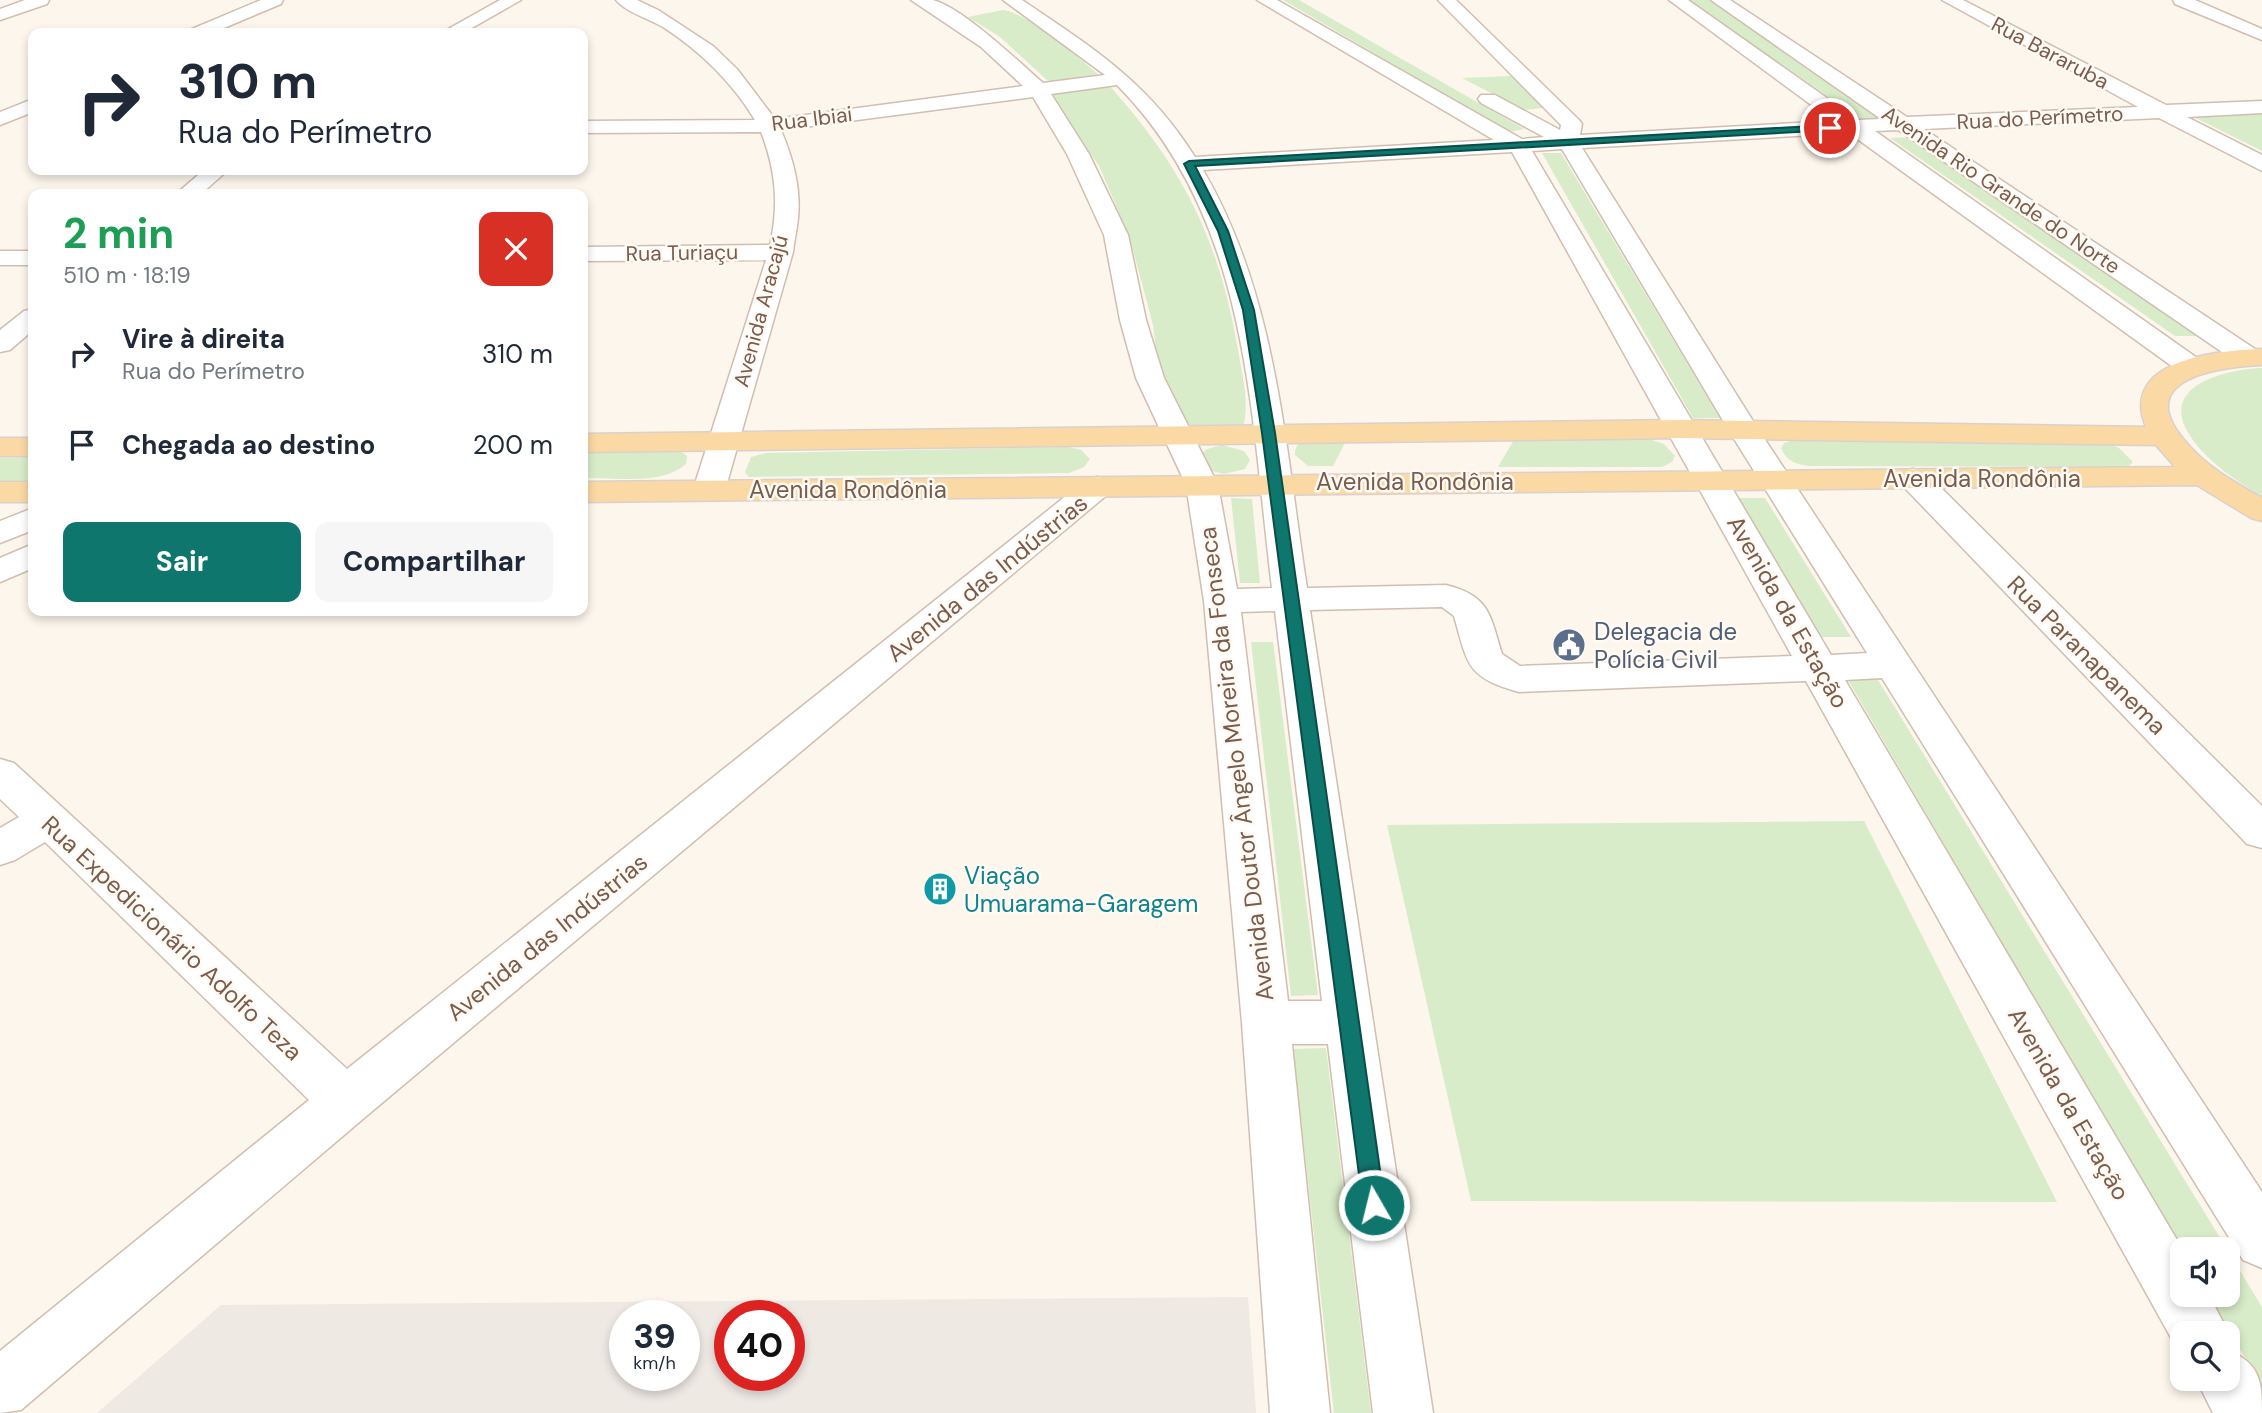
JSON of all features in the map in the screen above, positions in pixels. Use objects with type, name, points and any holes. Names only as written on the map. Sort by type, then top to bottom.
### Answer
[{"type":"main road","points":[[2255,357],[2190,366],[2172,375],[2160,387],[2155,401],[2157,417],[2165,436],[2182,456],[2206,477],[2262,512]]},
{"type":"main road","name":"Avenida Rondônia","points":[[588,443],[1682,429],[2165,436]]},
{"type":"main road","points":[[0,447],[28,447]]},
{"type":"main road","name":"Avenida Rondônia","points":[[588,492],[1097,487],[1275,482],[2206,477]]},
{"type":"main road","points":[[0,492],[28,492]]},
{"type":"street","points":[[0,15],[41,0]]},
{"type":"street","points":[[210,28],[275,0]]},
{"type":"street","points":[[460,28],[513,0]]},
{"type":"street","name":"Avenida Aracajú","points":[[624,0],[695,39],[734,75],[779,149],[788,188],[781,252],[709,490]]},
{"type":"street","name":"Avenida Doutor Ângelo Moreira da Fonseca","points":[[919,0],[941,11],[987,43],[1039,90],[1078,154],[1116,234],[1133,320],[1150,378],[1202,485],[1222,601],[1266,1023],[1300,1413]]},
{"type":"street","points":[[1011,0],[1090,53],[1121,79],[1146,106],[1189,164],[1223,231],[1248,310],[1275,482],[1403,1413]]},
{"type":"street","points":[[1265,0],[1519,146]]},
{"type":"street","points":[[1308,0],[1568,142],[1743,429],[2262,1241]]},
{"type":"street","points":[[1446,0],[1572,124],[1568,142]]},
{"type":"street","name":"Avenida Rio Grande do Norte","points":[[1677,0],[2190,366]]},
{"type":"street","name":"Avenida Rio Grande do Norte","points":[[1719,0],[2255,357]]},
{"type":"street","name":"Rua Bararuba","points":[[1950,0],[2262,164]]},
{"type":"street","points":[[2181,0],[2262,35]]},
{"type":"street","points":[[941,11],[964,7]]},
{"type":"street","name":"Rua Ibiai","points":[[588,127],[767,126],[1121,79]]},
{"type":"street","points":[[11,92],[28,95]]},
{"type":"street","points":[[0,119],[28,107]]},
{"type":"street","name":"Rua do Perímetro","points":[[1189,164],[1856,126],[2262,107]]},
{"type":"street","name":"Avenida da Estação","points":[[1519,146],[2193,1321]]},
{"type":"street","points":[[193,189],[211,175]]},
{"type":"street","name":"Rua Turiaçu","points":[[588,254],[781,252]]},
{"type":"street","points":[[0,258],[28,258]]},
{"type":"street","points":[[0,344],[28,321]]},
{"type":"street","name":"Rua Paranapanema","points":[[1913,478],[2262,832]]},
{"type":"street","name":"Avenida das Indústrias","points":[[0,1389],[346,1101],[1097,487]]},
{"type":"street","points":[[0,533],[28,520]]},
{"type":"street","points":[[0,571],[28,557]]},
{"type":"street","points":[[1222,601],[1446,596],[1461,602],[1471,611],[1485,660],[1500,673],[1519,679],[1895,665]]},
{"type":"street","name":"Rua Expedicionário Adolfo Teza","points":[[0,774],[346,1101]]},
{"type":"street","points":[[0,848],[47,821]]},
{"type":"street","points":[[1266,1023],[1349,1022]]},
{"type":"street","points":[[2234,1391],[2246,1413]]},
{"type":"shaded area","points":[[1248,1297],[1256,1413],[97,1413],[221,1305],[609,1302],[609,1391],[700,1391],[700,1301],[714,1301],[714,1391],[805,1391],[805,1300]]},
{"type":"green space","points":[[1283,0],[1299,0],[1524,129],[1509,132]]},
{"type":"green space","points":[[1688,0],[1709,0],[1884,119],[1862,120]]},
{"type":"green space","points":[[1003,10],[1038,27],[1098,74],[1053,82],[1047,80],[1000,37],[968,17]]},
{"type":"green space","points":[[1511,76],[1542,103],[1542,108],[1524,110],[1462,78]]},
{"type":"green space","points":[[1109,85],[1158,146],[1194,207],[1208,239],[1230,310],[1238,350],[1245,396],[1244,424],[1186,428],[1157,358],[1153,325],[1133,250],[1115,203],[1099,166],[1048,93]]},
{"type":"green space","points":[[2262,112],[2262,151],[2190,115]]},
{"type":"green space","points":[[1913,137],[2202,336],[2175,336],[1890,138]]},
{"type":"green space","points":[[1542,153],[1561,153],[1720,418],[1693,418]]},
{"type":"green space","points":[[2262,368],[2262,496],[2229,475],[2199,448],[2185,427],[2181,412],[2184,399],[2205,381],[2234,371]]},
{"type":"green space","points":[[1515,438],[1652,440],[1664,444],[1675,456],[1672,462],[1662,467],[1498,467]]},
{"type":"green space","points":[[1318,439],[1347,439],[1333,466],[1308,466],[1295,455],[1298,444]]},
{"type":"green space","points":[[1794,440],[2107,443],[2119,448],[2133,462],[2128,467],[1810,466],[1793,462],[1783,452],[1781,448],[1784,443]]},
{"type":"green space","points":[[1222,445],[1244,451],[1250,460],[1245,469],[1224,474],[1208,470],[1199,457],[1207,449]]},
{"type":"green space","points":[[1069,447],[1081,450],[1090,459],[1084,467],[1069,473],[749,477],[745,472],[751,457],[766,453]]},
{"type":"green space","points":[[679,450],[687,456],[686,464],[676,471],[651,478],[588,478],[588,451]]},
{"type":"green space","points":[[28,457],[28,483],[0,483],[0,458]]},
{"type":"green space","points":[[1231,498],[1252,499],[1260,583],[1240,583]]},
{"type":"green space","points":[[1735,498],[1765,498],[1851,637],[1816,637]]},
{"type":"green space","points":[[1251,642],[1273,642],[1318,995],[1291,996]]},
{"type":"green space","points":[[1845,675],[1875,675],[2220,1237],[2174,1237]]},
{"type":"green space","points":[[1864,821],[2057,1202],[1471,1201],[1387,825]]},
{"type":"green space","points":[[1326,1048],[1371,1413],[1334,1413],[1293,1049]]},
{"type":"green space","points":[[2240,1271],[2262,1307],[2262,1387],[2240,1350],[2240,1321],[2223,1321],[2215,1307],[2240,1307]]},
{"type":"place","name":"Delegacia de Polícia Civil","points":[[1569,645]]},
{"type":"place","name":"Viação Umuarama-Garagem","points":[[940,889]]},
{"type":"route","points":[[1374,1205],[1268,433],[1248,310],[1223,231],[1189,164],[1830,128]]}]
